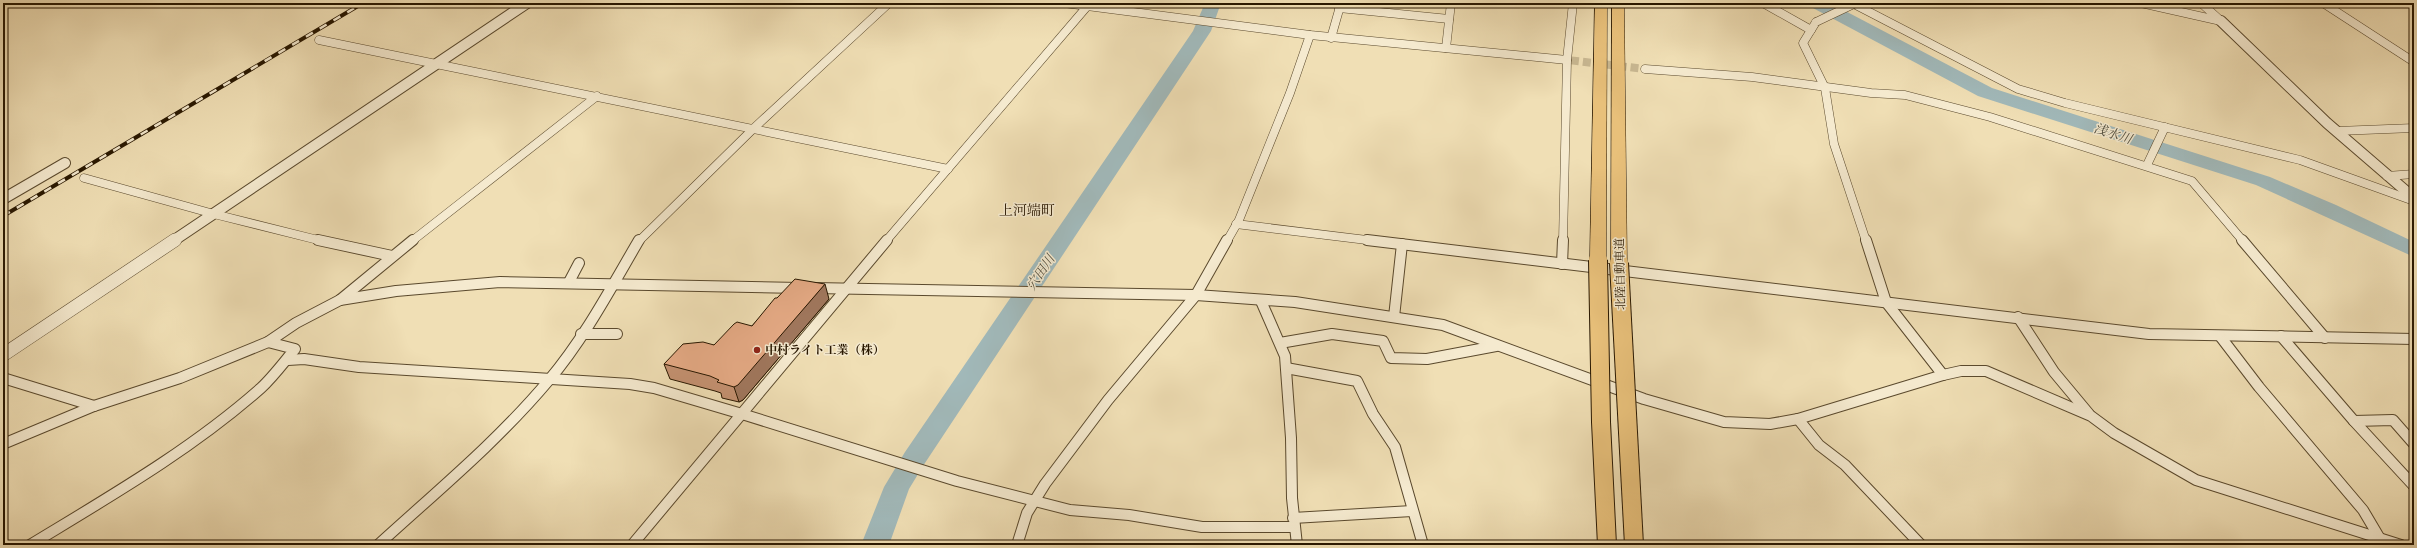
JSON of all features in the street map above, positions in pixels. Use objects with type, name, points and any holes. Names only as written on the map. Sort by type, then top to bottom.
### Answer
[{"type":"highway","name":"北陸自動車道","points":[[1601,3],[1598,260],[1601,422],[1607,545]]},
{"type":"highway","name":"北陸自動車道","points":[[1618,3],[1619,263],[1634,545]]},
{"type":"street","points":[[3,355],[436,66],[527,3]]},
{"type":"street","points":[[378,545],[509,426],[550,379],[615,284],[639,240],[754,128],[889,3]]},
{"type":"street","points":[[1064,3],[1089,4],[1331,38],[1567,60]]},
{"type":"street","points":[[1446,48],[1451,3]]},
{"type":"street","points":[[1562,264],[1567,60],[1572,3]]},
{"type":"street","points":[[1763,3],[1811,30]]},
{"type":"street","points":[[1852,3],[2018,89],[2065,103],[2165,126],[2323,166],[2414,202]]},
{"type":"street","points":[[1856,3],[1816,22],[1804,43],[1825,88],[1834,144],[1886,302],[1943,375]]},
{"type":"street","points":[[2141,3],[2221,21]]},
{"type":"street","points":[[2201,3],[2337,131],[2414,198]]},
{"type":"street","points":[[2323,3],[2414,62]]},
{"type":"street","points":[[632,545],[844,290],[1089,4]]},
{"type":"street","points":[[1331,38],[1340,6],[1449,19]]},
{"type":"street","points":[[1017,545],[1019,531],[1032,502],[1111,395],[1196,294],[1236,224],[1290,93],[1310,35]]},
{"type":"street","points":[[319,40],[436,66],[597,96],[948,168]]},
{"type":"street","points":[[1554,58],[1567,60]]},
{"type":"street","points":[[1645,69],[1752,77],[1825,88],[1904,96],[1990,117],[2148,163],[2192,182],[2325,338]]},
{"type":"street","points":[[3,444],[94,406],[180,378],[268,342],[296,323],[340,300],[392,256],[597,96]]},
{"type":"street","points":[[2148,163],[2165,126]]},
{"type":"street","points":[[2337,131],[2414,128]]},
{"type":"street","points":[[3,199],[66,163]]},
{"type":"street","points":[[2387,176],[2414,174]]},
{"type":"street","points":[[84,178],[214,214],[360,250],[392,256]]},
{"type":"street","points":[[1236,224],[1562,264],[2018,317],[2149,334],[2414,339]]},
{"type":"street","points":[[1394,317],[1402,244]]},
{"type":"street","points":[[569,282],[579,263]]},
{"type":"street","points":[[340,300],[396,291],[500,282],[569,282],[844,290],[984,290],[1196,294],[1262,301],[1295,302],[1443,325],[1644,399],[1702,417],[1724,422],[1770,424],[1798,419],[1961,370],[1986,371],[2091,416],[2114,433],[2196,480],[2402,545]]},
{"type":"street","points":[[1262,301],[1270,325],[1280,342],[1286,368],[1294,522],[1297,545]]},
{"type":"street","points":[[2018,317],[2054,372],[2091,416]]},
{"type":"street","points":[[581,334],[617,334]]},
{"type":"street","points":[[1280,342],[1332,334],[1383,341],[1391,358],[1427,359],[1497,345]]},
{"type":"street","points":[[2220,336],[2259,387],[2363,510],[2379,537]]},
{"type":"street","points":[[2281,336],[2354,421],[2414,486]]},
{"type":"street","points":[[30,545],[133,482],[205,433],[262,387],[288,360],[295,349],[268,342]]},
{"type":"street","points":[[288,360],[304,359],[359,368],[630,384],[654,388],[957,481],[1032,502],[1070,510],[1130,515],[1202,526],[1294,522],[1412,511]]},
{"type":"street","points":[[1286,368],[1357,381],[1373,414],[1395,447],[1406,478],[1412,511],[1423,545]]},
{"type":"street","points":[[3,378],[94,406]]},
{"type":"street","points":[[1798,419],[1819,445],[1845,465],[1921,545]]},
{"type":"street","points":[[2354,421],[2393,420],[2414,444]]},
{"type":"building","points":[[795,279],[825,284],[738,385],[734,387],[717,382],[719,380],[710,376],[664,364],[683,344],[703,342],[714,345],[737,322],[752,326],[775,298],[777,298]]},
{"type":"waterway","name":"穴田川","points":[[875,545],[897,487],[914,459],[1202,31],[1213,3]]},
{"type":"waterway","name":"浅水川","points":[[1817,3],[1985,92],[2263,181],[2329,209],[2414,250]]},
{"type":"tunnel","points":[[1559,59],[1645,69]]},
{"type":"railway","points":[[3,216],[363,3]]},
{"type":"place","name":"中村ライト工業（株）","points":[[757,350]]},
{"type":"district","name":"上河端町","points":[[1027,210]]}]
